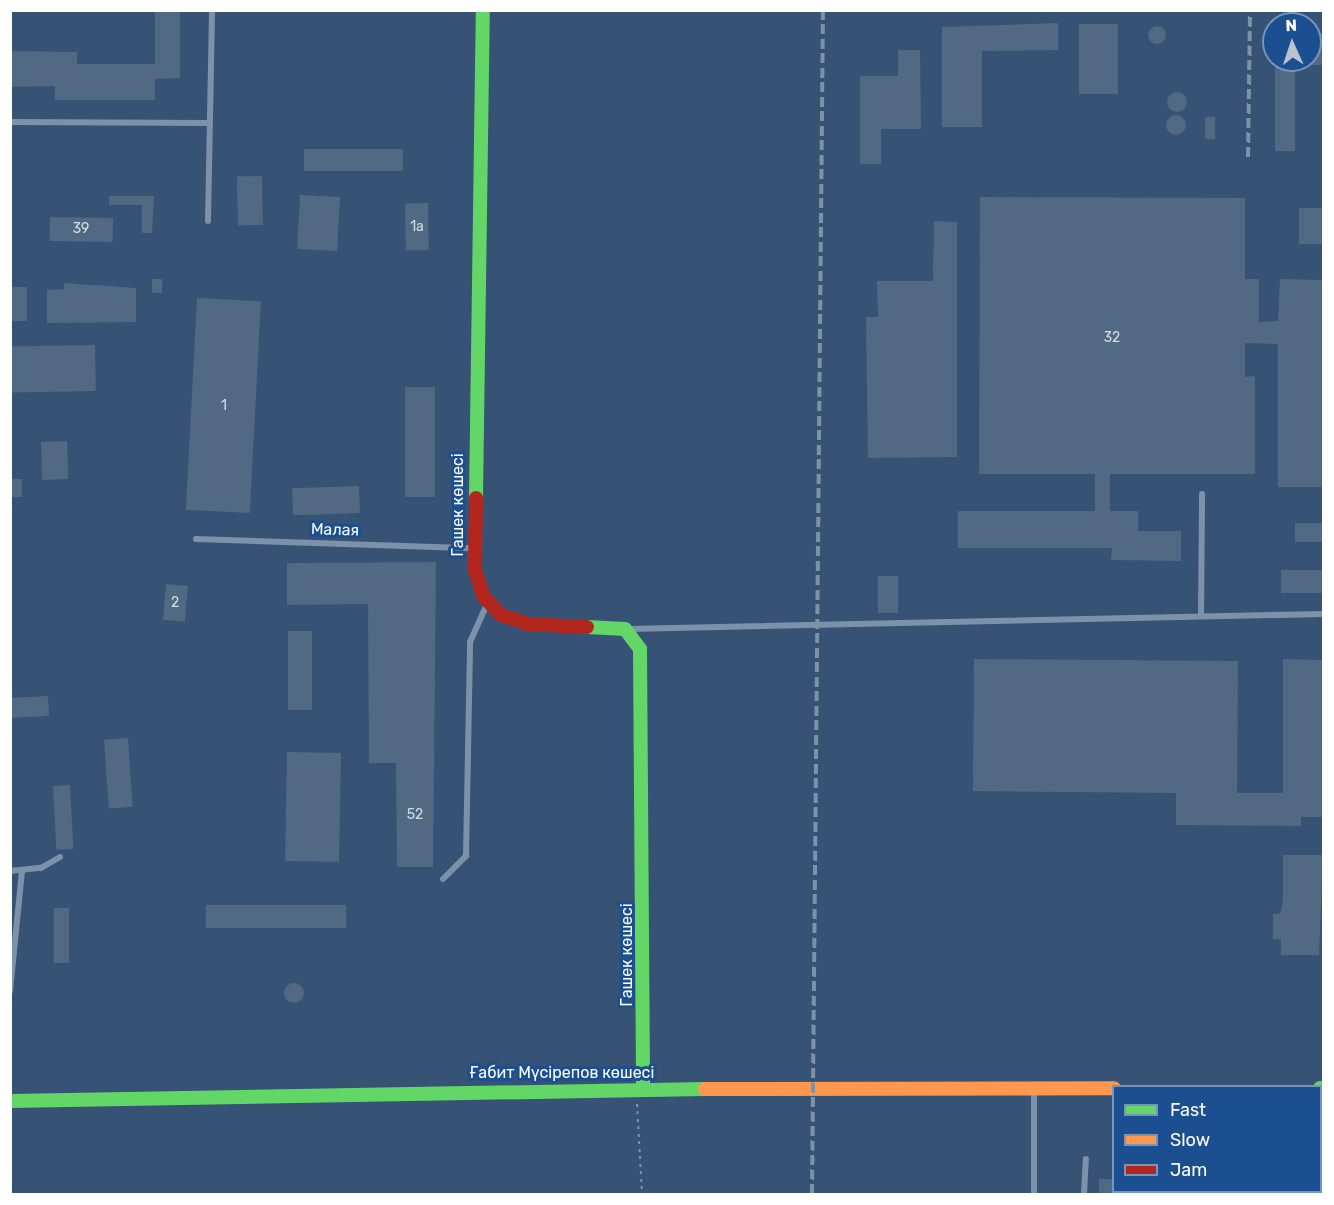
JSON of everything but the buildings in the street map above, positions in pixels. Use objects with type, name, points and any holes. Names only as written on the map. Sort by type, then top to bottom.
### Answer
[{"type":"street","name":"Гашек көшесі","points":[[483,10],[473,548],[488,603]]},
{"type":"street","points":[[488,603],[528,624],[625,630]]},
{"type":"street","name":"Гашек көшесі","points":[[625,630],[640,649],[643,665],[640,1089]]},
{"type":"street","name":"Ғабит Мүсірепов көшесі","points":[[10,1101],[640,1089],[1112,1088]]},
{"type":"lane","points":[[208,220],[208,123],[212,10]]},
{"type":"lane","points":[[10,122],[208,123]]},
{"type":"lane","points":[[1201,616],[1202,494]]},
{"type":"lane","name":"Малая","points":[[196,539],[473,548]]},
{"type":"lane","points":[[443,879],[466,856],[470,642],[488,603]]},
{"type":"lane","points":[[625,630],[670,624],[1323,614]]},
{"type":"lane","points":[[10,871],[22,871],[60,858]]},
{"type":"lane","points":[[10,991],[22,871]]},
{"type":"lane","points":[[1034,1089],[1034,1194]]},
{"type":"lane","points":[[1084,1194],[1086,1159]]},
{"type":"path","points":[[640,1089],[642,1194]]},
{"type":"railway","points":[[812,1194],[823,10]]},
{"type":"railway","points":[[1248,157],[1250,10]]},
{"type":"traffic: fast","points":[[476,498],[483,10]]},
{"type":"traffic: fast","points":[[587,627],[625,629],[640,649],[643,1089]]},
{"type":"traffic: fast","points":[[10,1101],[705,1089]]},
{"type":"traffic: slow","points":[[705,1089],[1112,1088]]},
{"type":"traffic: jam","points":[[476,498],[475,570],[484,597],[501,615],[528,624],[587,627]]}]
